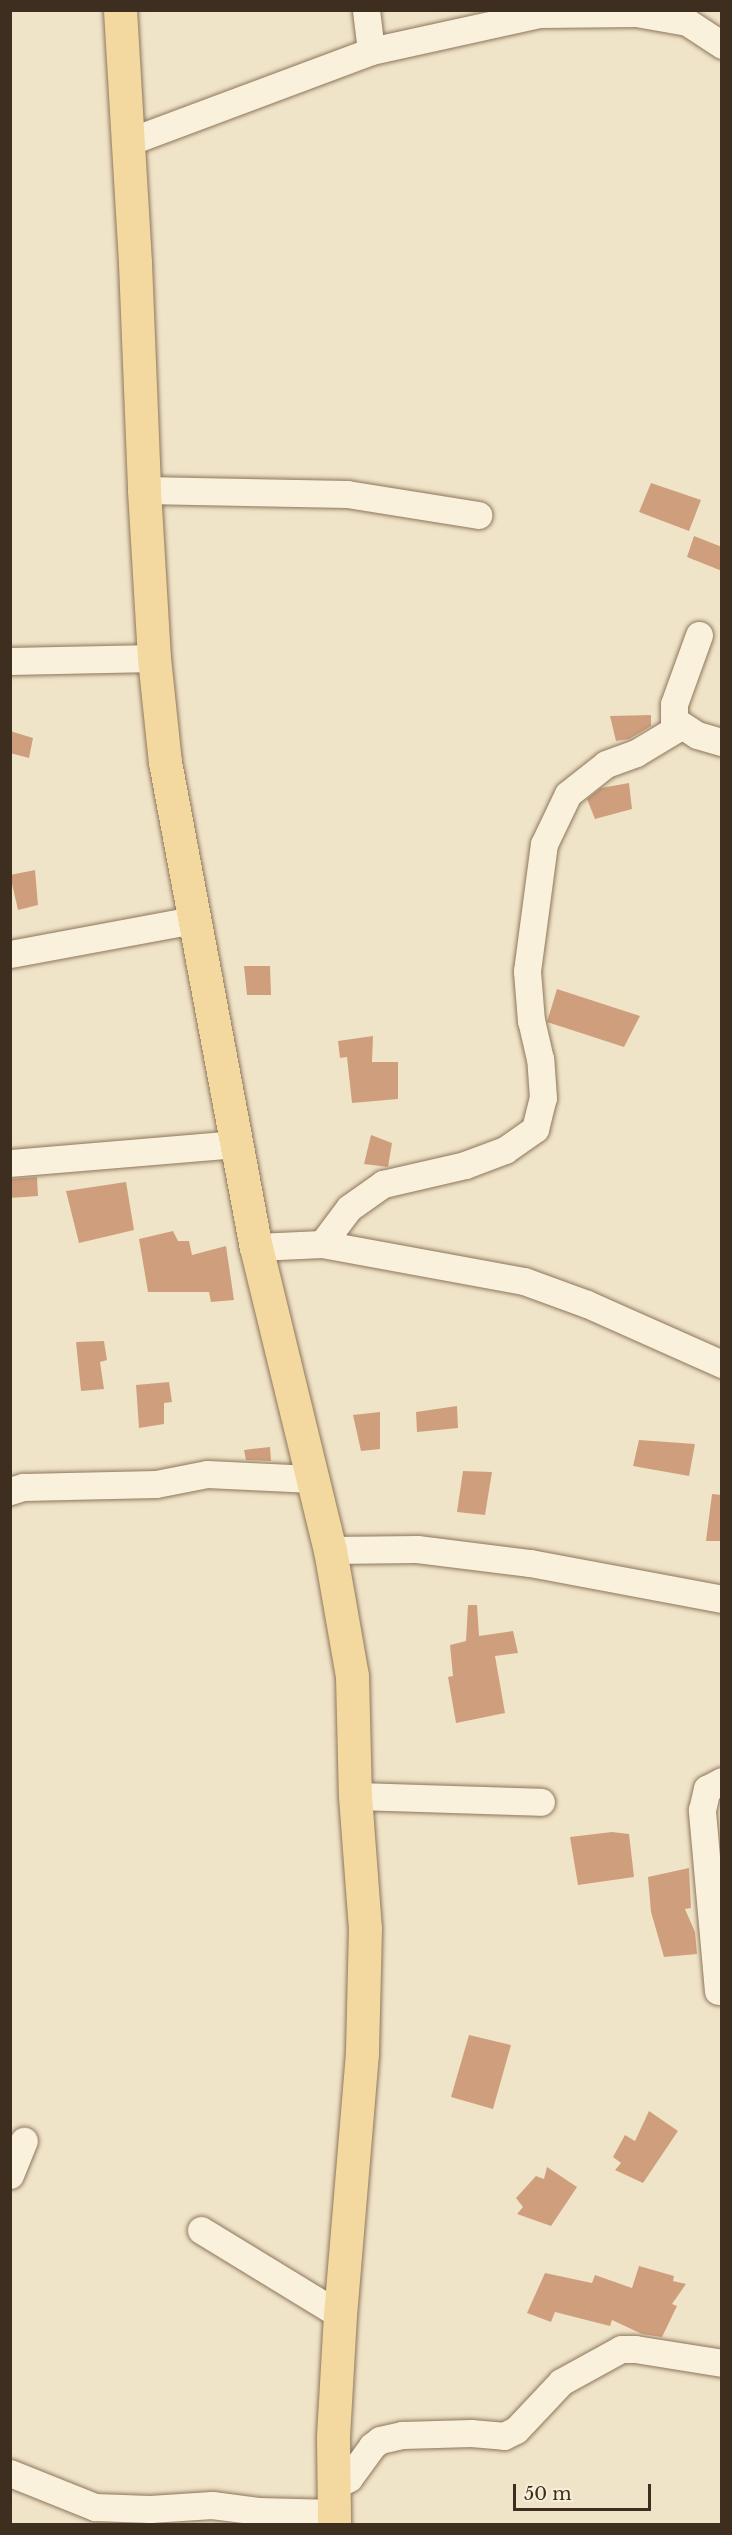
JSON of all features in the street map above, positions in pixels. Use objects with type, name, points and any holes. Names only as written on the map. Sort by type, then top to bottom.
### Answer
[{"type":"main road","points":[[120,10],[154,658],[165,762],[256,1247],[330,1550],[352,1676],[356,1796],[365,1928],[363,2053],[340,2315],[333,2437],[334,2508]]},
{"type":"street","points":[[366,10],[371,51]]},
{"type":"street","points":[[128,142],[371,51],[539,12],[689,16],[722,45]]},
{"type":"street","points":[[144,490],[346,494],[478,515]]},
{"type":"street","points":[[699,635],[674,704],[674,720],[697,735],[722,742]]},
{"type":"street","points":[[10,661],[154,658]]},
{"type":"street","points":[[322,1244],[349,1208],[384,1184],[465,1165],[505,1150],[535,1129],[543,1098],[540,1059],[531,1021],[527,971],[544,844],[568,794],[606,764],[636,753],[681,726]]},
{"type":"street","points":[[10,954],[193,920]]},
{"type":"street","points":[[10,1163],[236,1144]]},
{"type":"street","points":[[256,1247],[322,1244],[524,1281],[587,1304],[722,1364]]},
{"type":"street","points":[[10,1491],[23,1487],[156,1484],[207,1474],[312,1479]]},
{"type":"street","points":[[330,1550],[429,1550],[530,1563],[722,1599]]},
{"type":"street","points":[[718,1992],[702,1810],[707,1790],[722,1781]]},
{"type":"street","points":[[356,1796],[541,1802]]},
{"type":"street","points":[[10,2175],[24,2141]]},
{"type":"street","points":[[201,2230],[340,2315]]},
{"type":"street","points":[[10,2473],[95,2507],[150,2509],[212,2505],[258,2511],[334,2508],[350,2478],[372,2446],[380,2440],[402,2435],[450,2433],[504,2436],[516,2430],[561,2382],[621,2349],[722,2362]]},
{"type":"building","points":[[651,483],[701,500],[689,531],[639,512]]},
{"type":"building","points":[[694,536],[722,547],[722,571],[687,557]]},
{"type":"building","points":[[651,715],[651,726],[629,739],[616,741],[610,716]]},
{"type":"building","points":[[10,731],[33,738],[29,758],[10,753]]},
{"type":"building","points":[[629,783],[632,809],[595,819],[587,799],[601,788]]},
{"type":"building","points":[[35,870],[38,905],[18,910],[10,875]]},
{"type":"building","points":[[244,966],[270,966],[271,995],[247,995]]},
{"type":"building","points":[[557,989],[640,1016],[624,1047],[547,1022]]},
{"type":"building","points":[[373,1036],[372,1062],[398,1062],[398,1099],[352,1103],[347,1057],[340,1058],[338,1041]]},
{"type":"building","points":[[371,1135],[392,1143],[388,1167],[364,1164]]},
{"type":"building","points":[[37,1177],[38,1196],[10,1198],[10,1179]]},
{"type":"building","points":[[126,1182],[134,1230],[79,1243],[66,1191]]},
{"type":"building","points":[[173,1231],[178,1241],[189,1241],[192,1255],[226,1246],[234,1300],[211,1302],[209,1292],[148,1292],[139,1239]]},
{"type":"building","points":[[104,1341],[107,1360],[100,1362],[104,1389],[81,1391],[76,1342]]},
{"type":"building","points":[[169,1382],[172,1402],[164,1403],[164,1424],[139,1428],[136,1385]]},
{"type":"building","points":[[457,1406],[458,1428],[417,1432],[416,1412]]},
{"type":"building","points":[[380,1412],[380,1449],[361,1451],[353,1415]]},
{"type":"building","points":[[639,1440],[695,1444],[689,1476],[633,1466]]},
{"type":"building","points":[[270,1447],[271,1461],[246,1460],[244,1450]]},
{"type":"building","points":[[463,1471],[492,1472],[485,1515],[457,1512]]},
{"type":"building","points":[[712,1494],[722,1495],[722,1541],[706,1541]]},
{"type":"building","points":[[468,1605],[477,1605],[479,1636],[513,1631],[518,1653],[495,1656],[505,1713],[456,1723],[448,1677],[453,1676],[450,1645],[466,1641]]},
{"type":"building","points":[[612,1832],[629,1834],[634,1877],[578,1885],[570,1837]]},
{"type":"building","points":[[689,1868],[691,1908],[685,1909],[695,1932],[697,1954],[664,1957],[651,1912],[648,1877]]},
{"type":"building","points":[[469,2035],[511,2045],[493,2109],[451,2097]]},
{"type":"building","points":[[649,2111],[678,2131],[643,2183],[615,2170],[621,2163],[613,2157],[625,2135],[635,2141]]},
{"type":"building","points":[[547,2167],[577,2187],[551,2226],[517,2214],[523,2207],[516,2198],[536,2176],[544,2179]]},
{"type":"building","points":[[639,2266],[674,2276],[673,2281],[686,2284],[672,2304],[677,2306],[662,2337],[642,2334],[612,2320],[610,2326],[555,2312],[551,2322],[527,2313],[545,2273],[592,2283],[595,2275],[632,2288]]}]
